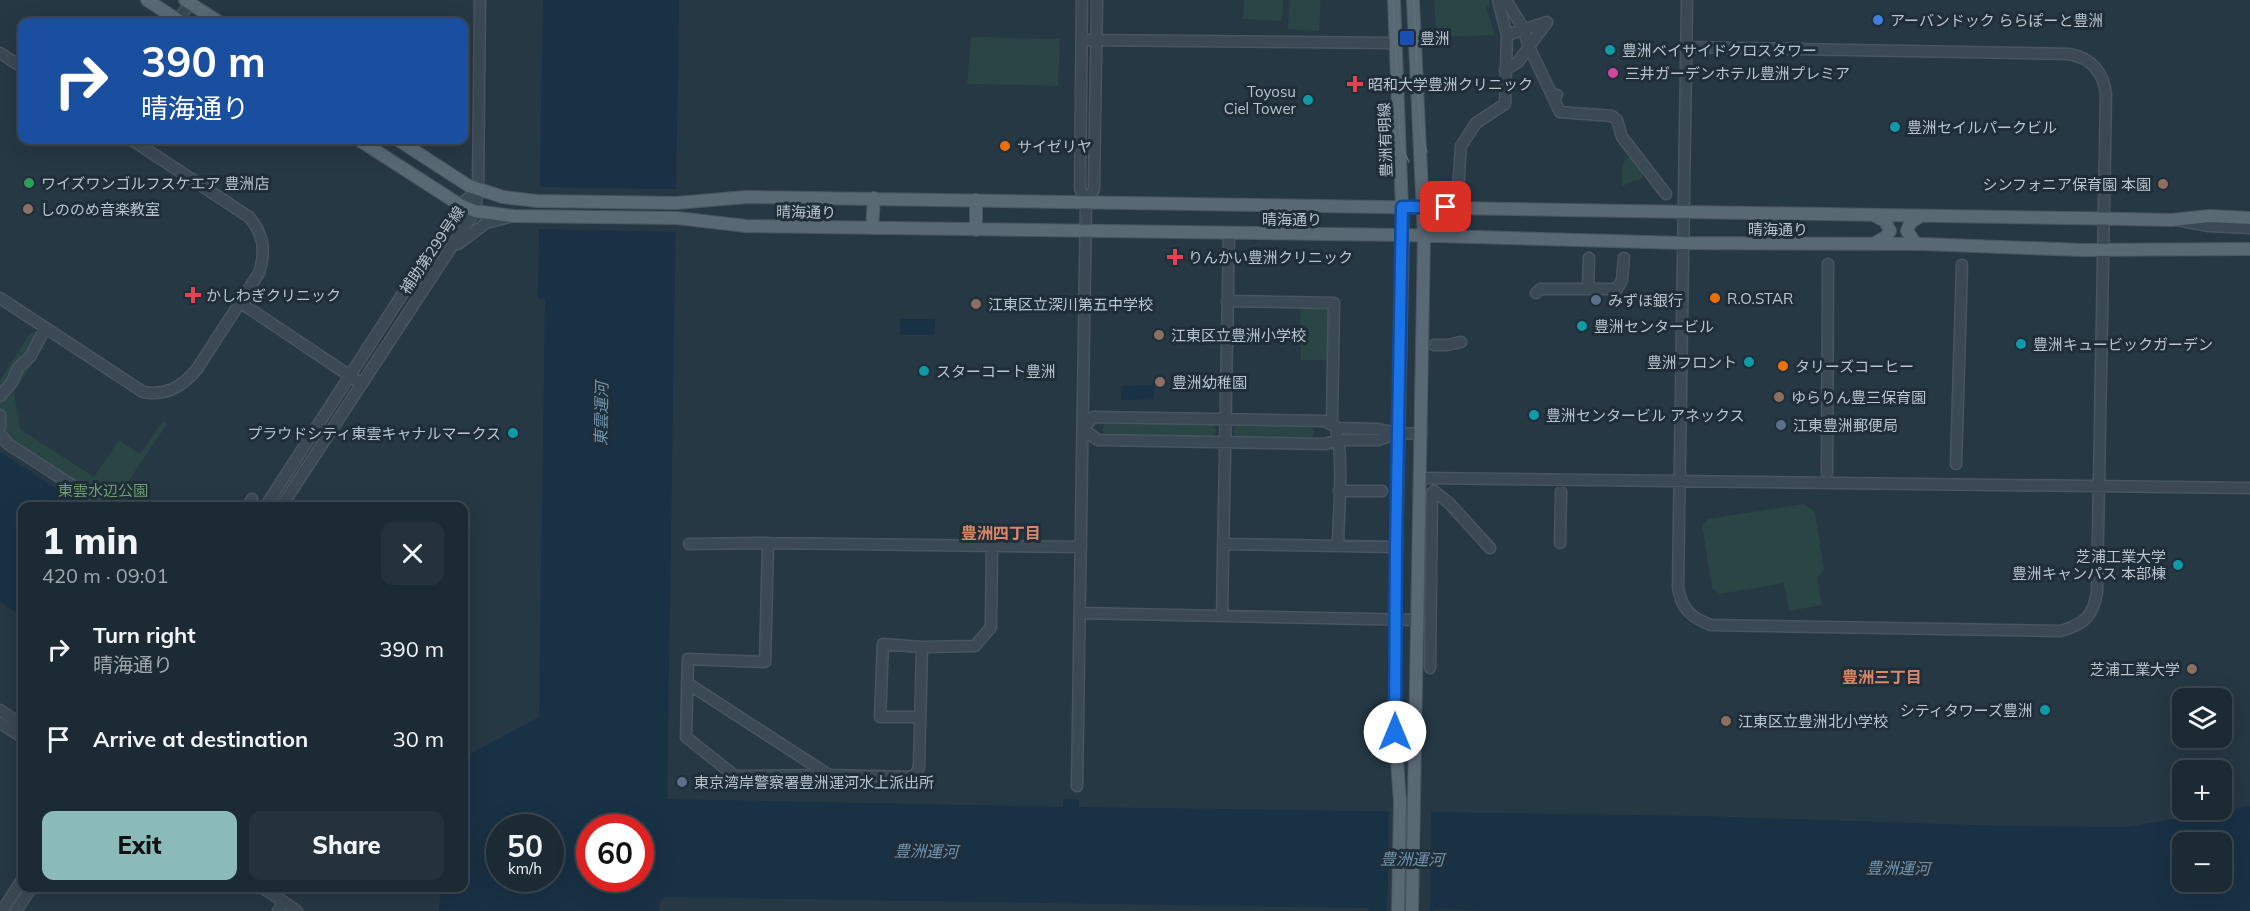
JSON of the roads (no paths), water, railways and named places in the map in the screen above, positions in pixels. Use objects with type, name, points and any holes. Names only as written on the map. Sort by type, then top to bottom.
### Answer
[{"type":"main road","points":[[147,0],[173,18]]},
{"type":"main road","name":"豊洲有明線","points":[[1394,0],[1403,235],[1395,619],[1395,732],[1400,802],[1398,911]]},
{"type":"main road","points":[[1413,0],[1424,207],[1413,911]]},
{"type":"main road","points":[[189,1],[213,18]]},
{"type":"main road","name":"晴海通り","points":[[365,144],[460,206],[475,211],[513,216],[677,218],[746,226],[1403,235],[1683,243],[1922,244],[2103,250],[2249,249]]},
{"type":"main road","name":"晴海通り","points":[[404,144],[478,190],[503,197],[537,201],[677,203],[746,197],[874,198],[2172,220],[2209,216],[2250,218]]},
{"type":"main road","points":[[872,228],[874,198]]},
{"type":"main road","points":[[976,200],[976,230]]},
{"type":"main road","points":[[1871,215],[1885,221],[1890,231],[1883,239],[1872,244]]},
{"type":"main road","points":[[1920,216],[1910,223],[1907,231],[1916,244],[1922,244]]},
{"type":"street","points":[[478,190],[480,0]]},
{"type":"street","points":[[1077,786],[1086,202],[1080,189],[1082,0]]},
{"type":"street","points":[[1086,202],[1094,189],[1097,0]]},
{"type":"street","points":[[1687,47],[2069,54],[2079,56],[2097,69],[2106,89],[2095,606],[2086,619],[2075,627],[2061,631],[1711,625],[1687,612],[1680,600],[1678,587],[1683,243],[1684,212],[1687,47],[1688,0]]},
{"type":"street","points":[[181,18],[189,1]]},
{"type":"street","points":[[1503,3],[1524,28],[1528,47],[1555,95],[1560,112],[1612,116],[1617,120],[1622,138],[1666,194]]},
{"type":"street","points":[[1458,190],[1461,146],[1476,123],[1505,104],[1507,35],[1503,3]]},
{"type":"street","points":[[1505,70],[1518,62],[1547,22],[1507,35]]},
{"type":"street","points":[[1082,40],[1395,43]]},
{"type":"street","points":[[0,53],[18,64]]},
{"type":"street","points":[[0,298],[143,392],[153,394],[176,388],[187,381],[260,273],[263,261],[263,242],[257,227],[249,217],[138,144]]},
{"type":"street","name":"補助第299号線","points":[[268,502],[460,206],[478,190]]},
{"type":"street","name":"補助第299号線","points":[[284,502],[475,211],[478,190]]},
{"type":"street","points":[[443,260],[466,236],[478,228],[493,220],[513,216]]},
{"type":"street","points":[[2172,220],[2209,226],[2250,228]]},
{"type":"street","points":[[1222,614],[1229,233]]},
{"type":"street","points":[[1588,289],[1589,258]]},
{"type":"street","points":[[1536,293],[1540,289],[1617,289],[1623,280],[1624,258]]},
{"type":"street","points":[[1827,473],[1828,264]]},
{"type":"street","points":[[1956,464],[1962,265]]},
{"type":"street","points":[[1227,301],[1334,303],[1332,421],[1337,428],[1338,441],[1338,546]]},
{"type":"street","points":[[241,303],[362,384]]},
{"type":"street","points":[[0,396],[12,382],[18,368],[30,357],[42,334]]},
{"type":"street","points":[[1434,345],[1461,342]]},
{"type":"street","points":[[0,414],[0,427]]},
{"type":"street","points":[[1083,429],[1093,417],[1325,421],[1337,428],[1378,429],[1421,434]]},
{"type":"street","points":[[1083,429],[1098,440],[1326,444],[1338,441],[1378,440],[1398,433]]},
{"type":"street","points":[[0,435],[8,444],[98,502]]},
{"type":"street","points":[[1420,478],[2099,488],[2250,488]]},
{"type":"street","points":[[1339,491],[1382,492]]},
{"type":"street","points":[[1430,668],[1433,492],[1449,503],[1490,548]]},
{"type":"street","points":[[1560,543],[1561,492]]},
{"type":"street","points":[[768,543],[765,662],[688,659],[686,736],[735,776],[911,777],[917,773],[920,766],[922,647]]},
{"type":"street","points":[[689,544],[1081,547]]},
{"type":"street","points":[[1223,544],[1396,547]]},
{"type":"street","points":[[920,717],[880,717],[883,644],[922,647],[975,646],[991,627],[992,546]]},
{"type":"street","points":[[1080,613],[1222,614],[1418,620]]},
{"type":"street","points":[[687,684],[829,775]]},
{"type":"street","points":[[0,710],[18,722]]},
{"type":"street","points":[[0,723],[18,734]]},
{"type":"street","points":[[2,911],[18,886]]},
{"type":"street","points":[[16,911],[28,892]]},
{"type":"street","points":[[267,892],[281,906],[297,911]]},
{"type":"water","points":[[543,0],[679,0],[667,799],[1063,807],[1063,799],[1079,800],[1079,807],[1699,816],[2001,826],[2126,827],[2172,819],[2232,820],[2232,809],[2250,806],[2250,911],[1483,911],[1436,909],[1434,911],[1369,911],[1368,908],[666,897],[660,901],[659,911],[439,911],[440,892],[468,892],[468,755],[539,717],[545,299],[538,298]]},
{"type":"water","points":[[900,319],[935,319],[934,335],[900,335]]},
{"type":"water","points":[[1154,385],[1154,399],[1121,400],[1121,386]]},
{"type":"water","points":[[0,452],[76,502],[18,502],[18,613],[0,602]]},
{"type":"tram line","points":[[1393,0],[1400,137],[1409,162]]},
{"type":"tram line","points":[[1414,0],[1420,123],[1427,152]]},
{"type":"place","name":"アーバンドック ららぽーと豊洲","points":[[1878,20]]},
{"type":"place","name":"豊洲","points":[[1407,38]]},
{"type":"place","name":"豊洲ベイサイドクロスタワー","points":[[1610,50]]},
{"type":"place","name":"三井ガーデンホテル豊洲プレミア","points":[[1613,73]]},
{"type":"place","name":"昭和大学豊洲クリニック","points":[[1355,84]]},
{"type":"place","name":"Toyosu Ciel Tower","points":[[1308,100]]},
{"type":"place","name":"豊洲セイルパークビル","points":[[1895,127]]},
{"type":"place","name":"サイゼリヤ","points":[[1005,146]]},
{"type":"place","name":"ワイズワンゴルフスケエア 豊洲店","points":[[29,183]]},
{"type":"place","name":"シンフォニア保育園 本園","points":[[2163,184]]},
{"type":"place","name":"しののめ音楽教室","points":[[28,209]]},
{"type":"place","name":"りんかい豊洲クリニック","points":[[1175,257]]},
{"type":"place","name":"かしわぎクリニック","points":[[193,295]]},
{"type":"place","name":"R.O.STAR","points":[[1715,298]]},
{"type":"place","name":"みずほ銀行","points":[[1596,300]]},
{"type":"place","name":"江東区立深川第五中学校","points":[[976,304]]},
{"type":"place","name":"豊洲センタービル","points":[[1582,326]]},
{"type":"place","name":"江東区立豊洲小学校","points":[[1159,335]]},
{"type":"place","name":"豊洲キュービックガーデン","points":[[2021,344]]},
{"type":"place","name":"豊洲フロント","points":[[1749,362]]},
{"type":"place","name":"タリーズコーヒー","points":[[1783,366]]},
{"type":"place","name":"スターコート豊洲","points":[[924,371]]},
{"type":"place","name":"豊洲幼稚園","points":[[1160,382]]},
{"type":"place","name":"ゆらりん豊三保育園","points":[[1779,397]]},
{"type":"place","name":"豊洲センタービル アネックス","points":[[1534,415]]},
{"type":"place","name":"江東豊洲郵便局","points":[[1781,425]]},
{"type":"place","name":"プラウドシティ東雲キャナルマークス","points":[[513,433]]},
{"type":"place","name":"芝浦工業大学 豊洲キャンパス 本部棟","points":[[2178,565]]},
{"type":"place","name":"芝浦工業大学","points":[[2192,669]]},
{"type":"place","name":"シティタワーズ豊洲","points":[[2045,710]]},
{"type":"place","name":"江東区立豊洲北小学校","points":[[1726,721]]},
{"type":"place","name":"東京湾岸警察署豊洲運河水上派出所","points":[[682,782]]},
{"type":"district","name":"豊洲四丁目","points":[[1001,533]]},
{"type":"district","name":"豊洲三丁目","points":[[1882,677]]},
{"type":"water label","name":"東雲運河","points":[[601,414]]},
{"type":"water label","name":"豊洲運河","points":[[926,851]]},
{"type":"water label","name":"豊洲運河","points":[[1412,859]]},
{"type":"water label","name":"豊洲運河","points":[[1898,868]]},
{"type":"park label","name":"東雲水辺公園","points":[[103,490]]}]
